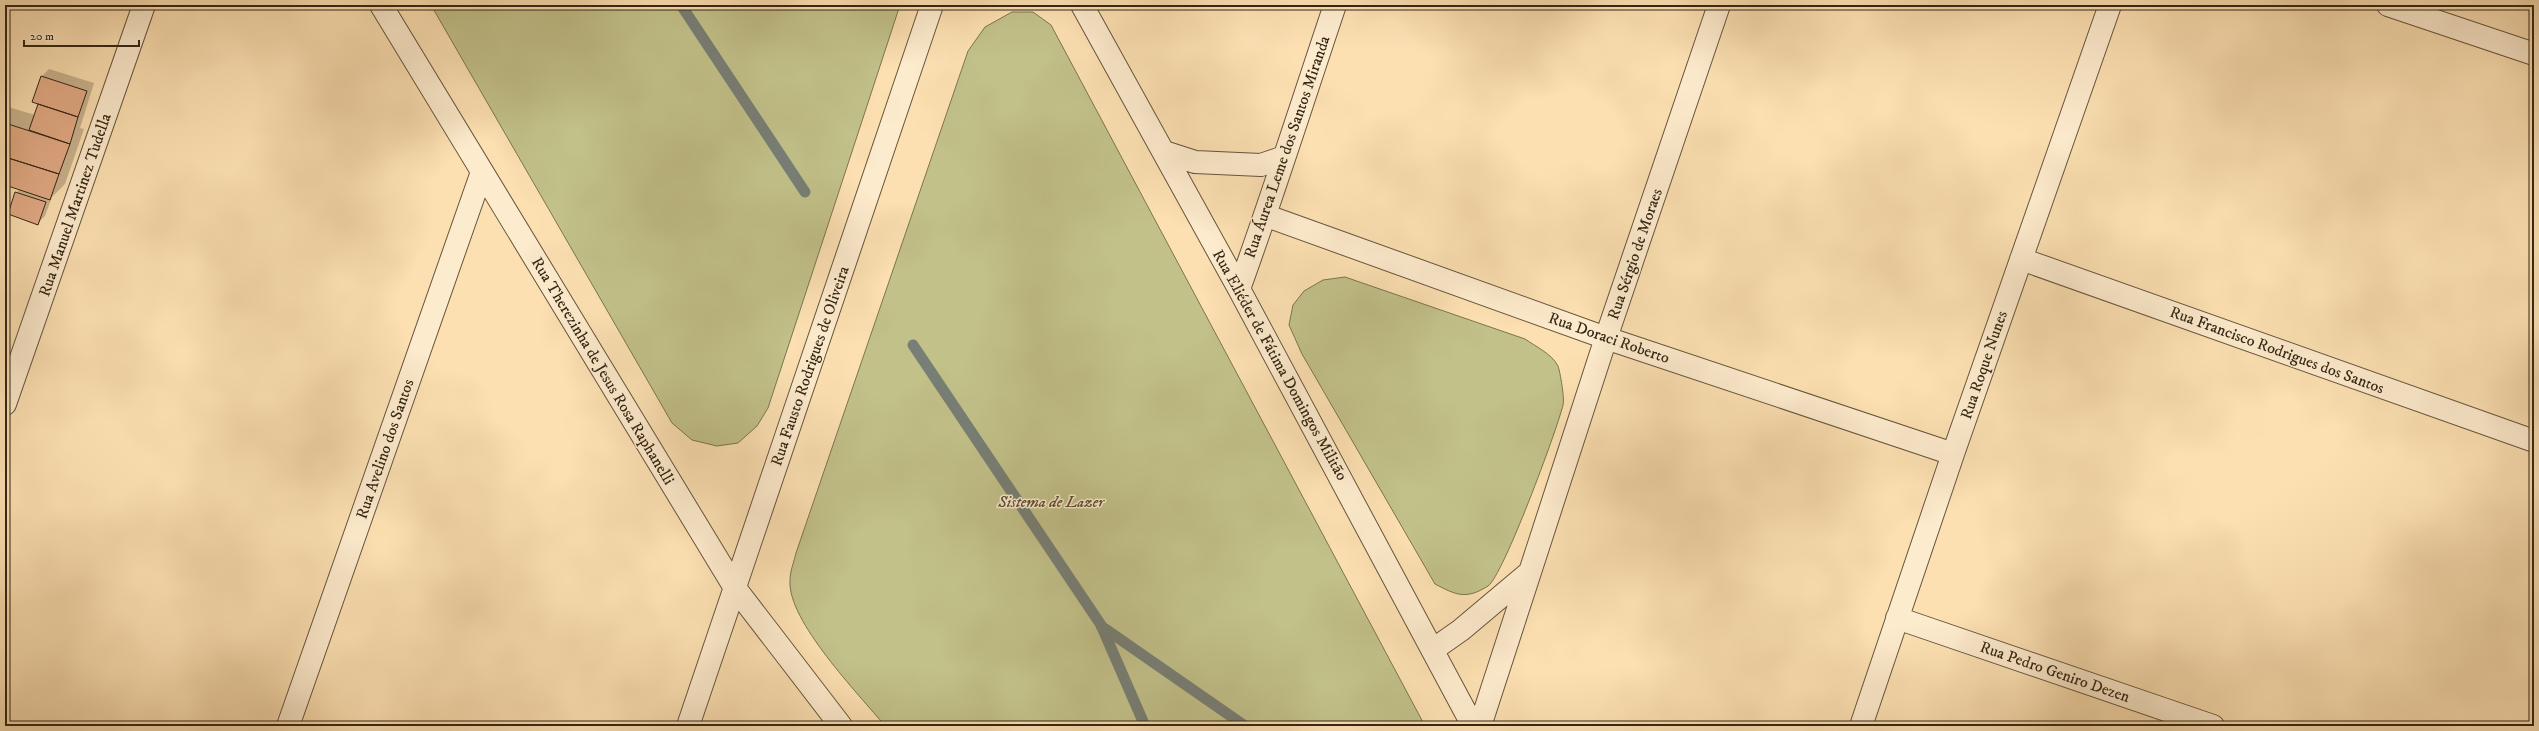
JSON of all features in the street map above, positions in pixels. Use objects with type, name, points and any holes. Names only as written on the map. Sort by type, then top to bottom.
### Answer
[{"type":"street","name":"Rua Manuel Martinez Tudella","points":[[5,404],[144,5]]},
{"type":"street","name":"Rua Therezinha de Jesus Rosa Raphanelli","points":[[381,5],[736,588],[841,726]]},
{"type":"street","points":[[929,13],[944,5]]},
{"type":"street","name":"Rua Eliéder de Fátima Domingos Militão","points":[[1082,5],[1239,289],[1434,649],[1474,726]]},
{"type":"street","name":"Rua Áurea Leme dos Santos Miranda","points":[[1239,289],[1267,216],[1284,157],[1335,5]]},
{"type":"street","name":"Rua Sérgio de Moraes","points":[[1480,726],[1606,338],[1719,5]]},
{"type":"street","name":"Rua Roque Nunes","points":[[1862,726],[1953,454],[2110,5]]},
{"type":"street","points":[[2388,5],[2534,54]]},
{"type":"street","name":"Rua Fausto Rodrigues de Oliveira","points":[[688,726],[736,588],[929,13]]},
{"type":"street","points":[[1164,152],[1196,162],[1261,165],[1284,157]]},
{"type":"street","name":"Rua Avelino dos Santos","points":[[288,726],[482,172]]},
{"type":"street","name":"Rua Doraci Roberto","points":[[1267,216],[1606,338],[1953,454]]},
{"type":"street","name":"Rua Francisco Rodrigues dos Santos","points":[[2021,259],[2534,441]]},
{"type":"street","points":[[1434,649],[1461,630],[1530,572]]},
{"type":"street","name":"Rua Pedro Geniro Dezen","points":[[1897,618],[2214,726]]},
{"type":"green space","points":[[431,5],[900,5],[768,408],[757,426],[738,443],[717,446],[692,440],[672,423]]},
{"type":"green space","name":"Sistema de Lazer","points":[[1012,12],[1033,12],[1051,25],[1425,726],[885,726],[843,677],[812,636],[800,616],[792,597],[790,580],[796,553],[968,51],[985,27]]},
{"type":"green space","points":[[1345,277],[1525,339],[1548,354],[1558,366],[1562,386],[1563,405],[1559,420],[1529,501],[1517,531],[1495,576],[1488,586],[1473,593],[1455,593],[1435,584],[1302,354],[1289,325],[1293,305],[1304,291],[1323,280]]},
{"type":"building","points":[[41,76],[87,91],[78,117],[32,102]]},
{"type":"building","points":[[38,104],[78,117],[70,144],[29,130]]},
{"type":"building","points":[[5,123],[70,144],[59,174],[5,157]]},
{"type":"building","points":[[5,157],[59,174],[50,200],[5,185]]},
{"type":"building","points":[[15,192],[46,202],[38,225],[8,214]]},
{"type":"waterway","points":[[681,5],[805,192]]},
{"type":"waterway","points":[[913,345],[1101,625],[1145,726]]},
{"type":"waterway","points":[[1101,626],[1245,726]]}]
